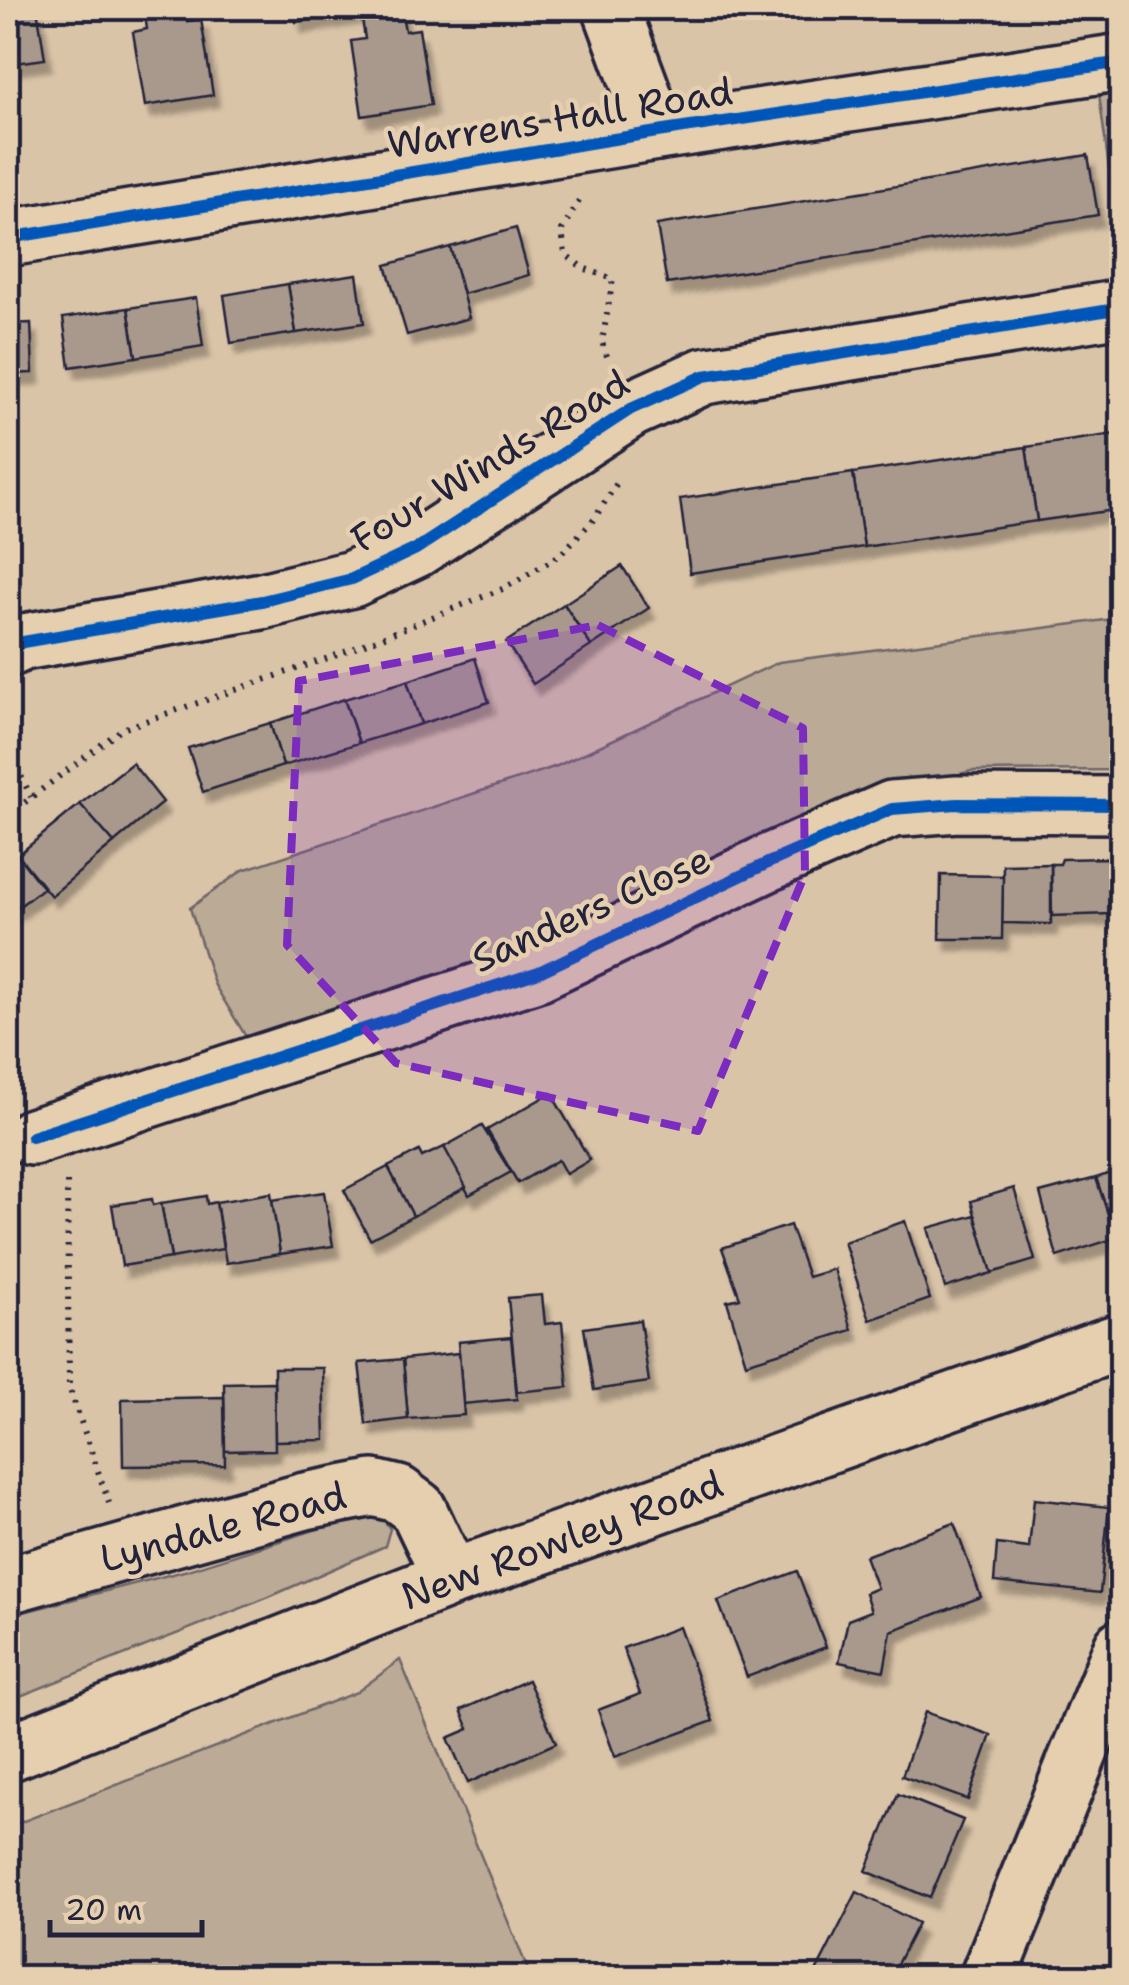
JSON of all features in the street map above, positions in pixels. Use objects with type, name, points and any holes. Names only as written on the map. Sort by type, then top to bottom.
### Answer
[{"type":"street","points":[[611,8],[657,132]]},
{"type":"street","name":"Warrens Hall Road","points":[[8,238],[657,132],[1122,62]]},
{"type":"street","name":"Four Winds Road","points":[[8,648],[262,601],[352,579],[416,549],[631,408],[704,376],[1122,308]]},
{"type":"street","name":"Sanders Close","points":[[42,1134],[539,972],[770,862],[892,810],[957,804],[1122,805]]},
{"type":"street","name":"New Rowley Road","points":[[8,1753],[451,1578],[1122,1340]]},
{"type":"street","name":"Lyndale Road","points":[[8,1585],[304,1501],[373,1488],[398,1494],[418,1509],[451,1578]]},
{"type":"street","points":[[988,1978],[1122,1647]]},
{"type":"path","points":[[600,142],[607,184],[588,192],[575,204],[562,230],[565,254],[583,268],[613,279],[602,342],[631,408]]},
{"type":"path","points":[[8,748],[31,797]]},
{"type":"path","points":[[42,1134],[66,1178],[69,1387],[126,1552]]},
{"type":"highlighted area","points":[[598,625],[803,728],[805,874],[698,1131],[396,1063],[287,945],[299,681]]},
{"type":"shaded area","points":[[1122,91],[1121,259],[1099,94]]},
{"type":"shaded area","points":[[1121,618],[1121,770],[971,771],[847,804],[550,937],[251,1045],[214,984],[190,908],[243,870],[557,766],[779,662]]},
{"type":"shaded area","points":[[378,1510],[390,1529],[385,1546],[269,1597],[8,1701],[8,1616],[188,1570]]},
{"type":"shaded area","points":[[400,1660],[531,1977],[8,1977],[8,1827],[357,1692]]},
{"type":"building","points":[[8,8],[37,8],[45,59],[8,64]]},
{"type":"building","points":[[144,8],[185,8],[187,21],[201,19],[213,95],[145,106],[133,32],[147,29]]},
{"type":"building","points":[[294,8],[401,8],[405,31],[419,29],[431,105],[362,116],[351,41],[365,39],[361,12],[296,22]]},
{"type":"building","points":[[1088,155],[1098,215],[667,284],[657,225]]},
{"type":"building","points":[[516,228],[529,275],[463,294],[450,247]]},
{"type":"building","points":[[450,247],[469,318],[407,335],[386,265]]},
{"type":"building","points":[[357,274],[364,323],[296,333],[288,284]]},
{"type":"building","points":[[288,284],[296,333],[231,343],[224,295]]},
{"type":"building","points":[[196,298],[203,346],[136,357],[128,308]]},
{"type":"building","points":[[128,308],[136,357],[70,367],[63,318]]},
{"type":"building","points":[[31,323],[33,373],[8,374],[8,324]]},
{"type":"building","points":[[1122,433],[1122,509],[1037,521],[1026,447]]},
{"type":"building","points":[[1026,447],[1037,521],[864,547],[853,473]]},
{"type":"building","points":[[853,473],[864,547],[690,573],[680,499]]},
{"type":"building","points":[[622,566],[649,608],[591,646],[564,604]]},
{"type":"building","points":[[564,604],[591,646],[533,684],[506,642]]},
{"type":"building","points":[[475,658],[489,702],[421,724],[407,681]]},
{"type":"building","points":[[407,681],[421,724],[359,743],[344,699]]},
{"type":"building","points":[[344,699],[359,743],[283,766],[270,723]]},
{"type":"building","points":[[270,723],[283,766],[203,792],[188,748]]},
{"type":"building","points":[[132,763],[163,802],[114,843],[80,804]]},
{"type":"building","points":[[80,804],[114,843],[51,896],[18,855]]},
{"type":"building","points":[[11,847],[43,888],[8,915],[8,850]]},
{"type":"building","points":[[1122,857],[1122,914],[1111,914],[1109,858]]},
{"type":"building","points":[[1109,858],[1111,914],[1052,916],[1051,864],[1060,864],[1062,859]]},
{"type":"building","points":[[1051,864],[1051,924],[1002,923],[1003,865]]},
{"type":"building","points":[[941,875],[1003,876],[1002,939],[940,939]]},
{"type":"building","points":[[551,1093],[590,1160],[566,1174],[558,1160],[518,1183],[487,1130]]},
{"type":"building","points":[[482,1126],[511,1172],[469,1195],[444,1147]]},
{"type":"building","points":[[444,1147],[466,1187],[413,1216],[388,1167],[419,1151],[422,1157]]},
{"type":"building","points":[[388,1167],[413,1216],[370,1239],[344,1190]]},
{"type":"building","points":[[1122,1169],[1122,1236],[1116,1238],[1096,1178]]},
{"type":"building","points":[[1096,1178],[1116,1238],[1057,1257],[1040,1193]]},
{"type":"building","points":[[1014,1188],[1035,1260],[992,1273],[971,1201]]},
{"type":"building","points":[[324,1192],[333,1246],[280,1254],[272,1200]]},
{"type":"building","points":[[271,1193],[280,1254],[226,1263],[216,1202]]},
{"type":"building","points":[[206,1196],[207,1204],[216,1202],[223,1249],[171,1258],[161,1203]]},
{"type":"building","points":[[152,1199],[153,1205],[161,1203],[171,1258],[122,1266],[112,1205]]},
{"type":"building","points":[[975,1215],[992,1273],[945,1288],[928,1228]]},
{"type":"building","points":[[905,1221],[930,1299],[870,1320],[844,1242]]},
{"type":"building","points":[[790,1225],[808,1277],[834,1269],[852,1330],[746,1363],[727,1301],[740,1298],[722,1248]]},
{"type":"building","points":[[542,1295],[545,1324],[562,1322],[568,1387],[517,1392],[508,1298]]},
{"type":"building","points":[[640,1320],[649,1382],[594,1390],[584,1328]]},
{"type":"building","points":[[511,1337],[517,1399],[463,1404],[458,1342]]},
{"type":"building","points":[[459,1353],[464,1415],[408,1419],[403,1359]]},
{"type":"building","points":[[403,1359],[408,1419],[366,1424],[359,1363]]},
{"type":"building","points":[[274,1368],[323,1368],[325,1440],[275,1441]]},
{"type":"building","points":[[274,1382],[275,1450],[225,1451],[224,1383]]},
{"type":"building","points":[[224,1397],[225,1465],[123,1466],[122,1399]]},
{"type":"building","points":[[1034,1499],[1109,1507],[1100,1593],[994,1582],[997,1544],[1029,1548]]},
{"type":"building","points":[[954,1523],[981,1597],[891,1631],[884,1671],[839,1662],[848,1620],[871,1611],[865,1593],[877,1588],[865,1556]]},
{"type":"building","points":[[797,1571],[826,1647],[747,1677],[718,1601]]},
{"type":"building","points":[[679,1627],[713,1721],[615,1757],[598,1710],[640,1694],[623,1648]]},
{"type":"building","points":[[528,1680],[556,1743],[468,1783],[448,1738],[469,1729],[461,1710]]},
{"type":"building","points":[[925,1712],[991,1735],[968,1800],[902,1776]]},
{"type":"building","points":[[898,1794],[963,1820],[930,1898],[866,1871]]},
{"type":"building","points":[[857,1892],[918,1923],[890,1978],[827,1978],[816,1972]]},
{"type":"cycle path","points":[[8,238],[657,132],[1122,62]]},
{"type":"cycle path","points":[[8,649],[23,642],[262,601],[352,579],[416,549],[631,409],[704,376],[1122,308]]},
{"type":"cycle path","points":[[32,1137],[539,972],[770,862],[892,809],[957,804],[1122,805]]}]
